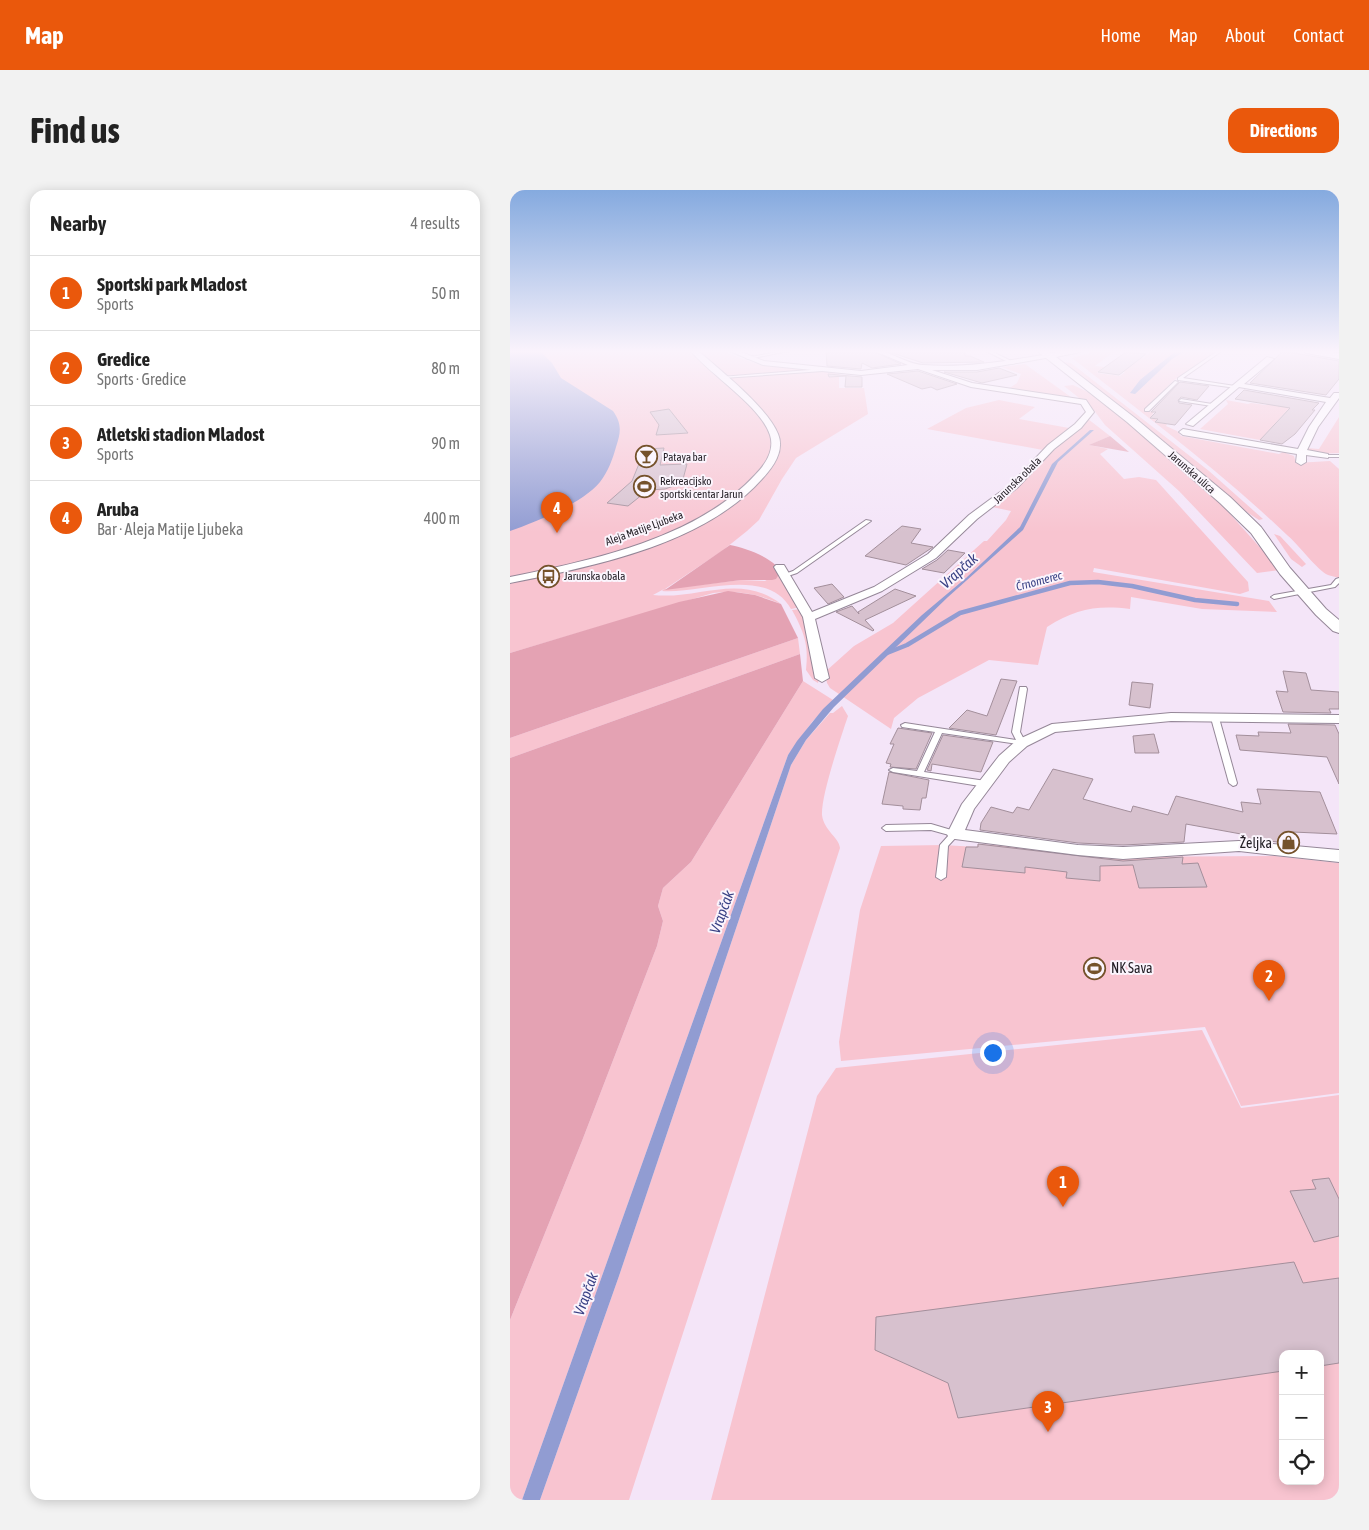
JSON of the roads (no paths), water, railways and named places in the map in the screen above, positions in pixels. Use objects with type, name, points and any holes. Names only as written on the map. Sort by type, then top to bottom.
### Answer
[{"type":"street","name":"Aleja Matije Ljubeka","points":[[510,580],[614,554],[674,533],[720,509],[750,488],[772,459],[775,444],[774,432],[756,411]]},
{"type":"street","name":"Jarunska obala","points":[[809,617],[878,589],[932,556],[960,529],[1014,486],[1051,447],[1078,426],[1090,411]]},
{"type":"street","name":"Jarunska ulica","points":[[1119,411],[1225,500],[1256,530],[1285,571],[1339,615]]},
{"type":"street","points":[[1190,424],[1205,411]]},
{"type":"street","points":[[1302,462],[1300,453],[1326,411]]},
{"type":"street","points":[[1183,432],[1325,456]]},
{"type":"street","points":[[782,571],[809,617],[822,678]]},
{"type":"street","name":"Jarunska ulica","points":[[1308,590],[1321,612],[1339,628]]},
{"type":"street","points":[[1339,719],[1171,717],[1052,728],[1022,743],[1004,759],[967,808],[955,834],[1078,850],[1123,853],[1239,846],[1339,856]]},
{"type":"lane","points":[[1325,456],[1339,456]]},
{"type":"lane","points":[[782,571],[795,572],[868,521]]},
{"type":"lane","points":[[1274,596],[1333,586],[1338,580]]},
{"type":"lane","points":[[1022,743],[1016,732],[1023,689]]},
{"type":"lane","points":[[1215,718],[1233,783]]},
{"type":"lane","points":[[905,725],[1022,743]]},
{"type":"lane","points":[[920,773],[940,730]]},
{"type":"lane","points":[[893,770],[986,784]]},
{"type":"lane","points":[[886,828],[930,827],[955,834],[944,845],[941,877]]},
{"type":"water","points":[[510,411],[613,411],[618,420],[620,432],[610,465],[600,482],[592,490],[571,504],[510,531]]},
{"type":"water","points":[[1090,430],[1094,430],[1058,462],[1023,530],[948,597],[834,707],[806,740],[791,765],[619,1276],[540,1500],[522,1500],[788,755],[823,709],[922,615],[966,578],[1020,527],[1052,464]]},
{"type":"waterway","name":"Črnomerec","points":[[887,653],[907,645],[960,613],[1070,583],[1098,582],[1132,586],[1195,600],[1237,604]]},
{"type":"place","name":"Pataya bar","points":[[647,457]]},
{"type":"place","name":"Rekreacijsko sportski centar Jarun","points":[[644,487]]},
{"type":"place","name":"Aruba","points":[[557,533]]},
{"type":"place","name":"Jarunska obala","points":[[548,576]]},
{"type":"place","name":"Željka","points":[[1288,843]]},
{"type":"place","name":"NK Sava","points":[[1095,968]]},
{"type":"place","name":"Gredice","points":[[1269,1001]]},
{"type":"place","name":"Sportski park Mladost","points":[[1063,1207]]},
{"type":"place","name":"Atletski stadion Mladost","points":[[1048,1432]]},
{"type":"water label","name":"Vrapčak","points":[[959,571]]},
{"type":"water label","name":"Vrapčak","points":[[722,912]]},
{"type":"water label","name":"Vrapčak","points":[[586,1294]]}]
